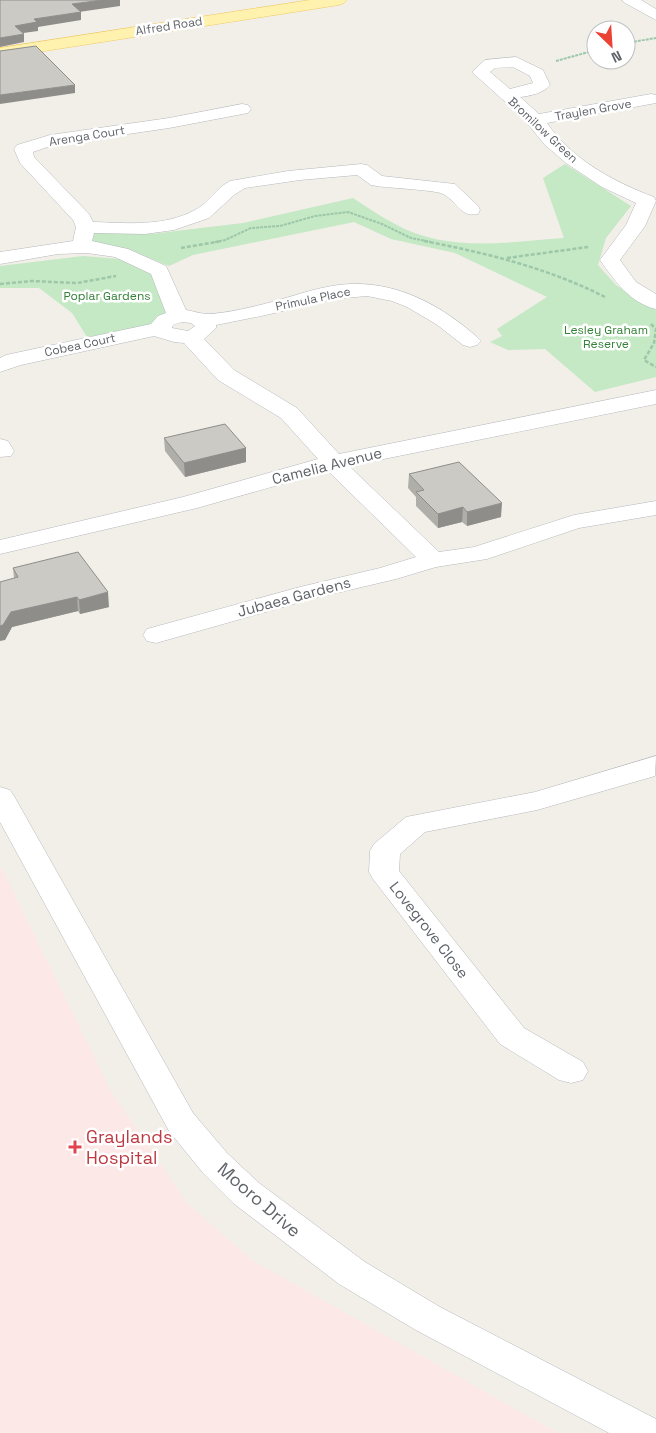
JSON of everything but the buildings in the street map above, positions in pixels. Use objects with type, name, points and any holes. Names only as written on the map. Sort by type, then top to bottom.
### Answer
[{"type":"main road","name":"Alfred Road","points":[[0,53],[339,0]]},
{"type":"street","points":[[630,0],[656,15]]},
{"type":"street","name":"Bromilow Green","points":[[506,95],[528,91],[542,85],[537,73],[516,62],[491,63],[480,72],[506,95],[535,120],[551,140],[587,170],[626,194],[652,201],[610,260],[629,286],[652,311]]},
{"type":"street","name":"Traylen Grove","points":[[535,120],[652,99]]},
{"type":"street","name":"Arenga Court","points":[[86,227],[82,218],[26,159],[23,148],[50,140],[169,123],[242,109]]},
{"type":"street","points":[[81,246],[86,227],[152,228],[183,222],[202,214],[222,194],[238,185],[287,176],[361,169],[378,181],[448,188],[471,210]]},
{"type":"street","points":[[0,258],[36,251],[81,246],[116,251],[159,270],[178,316]]},
{"type":"street","name":"Primula Place","points":[[197,329],[348,290],[384,292],[416,302],[470,340]]},
{"type":"street","points":[[197,329],[167,334],[160,328],[164,321],[178,316],[194,317],[197,329],[226,374],[289,412],[334,462],[433,560]]},
{"type":"street","name":"Cobea Court","points":[[0,366],[14,360],[160,328]]},
{"type":"street","name":"Camelia Avenue","points":[[0,547],[189,503],[334,462],[656,398]]},
{"type":"street","name":"Jubaea Gardens","points":[[156,635],[309,592],[387,574],[433,560],[478,554],[574,522],[656,508]]},
{"type":"street","name":"Lovegrove Close","points":[[570,1072],[512,1036],[384,872],[385,851],[416,824],[537,801],[645,770],[656,765]]},
{"type":"street","name":"Mooro Drive","points":[[0,796],[180,1122],[216,1163],[246,1193],[352,1273],[427,1318],[646,1433]]},
{"type":"path","points":[[636,41],[656,38]]},
{"type":"path","points":[[537,73],[554,61],[586,53]]},
{"type":"path","points":[[0,284],[32,281],[77,283],[114,277],[168,251],[225,240],[251,228],[280,226],[315,216],[348,212],[382,224],[411,238],[504,258],[591,290],[607,298]]},
{"type":"path","points":[[504,258],[594,246]]},
{"type":"path","points":[[652,311],[656,329],[654,343],[644,360],[656,367]]},
{"type":"shaded area","name":"Graylands Hospital","points":[[0,865],[111,1091],[187,1203],[252,1260],[558,1433],[0,1433]]},
{"type":"green space","name":"Lesley Graham Reserve","points":[[565,164],[631,206],[606,238],[598,265],[616,285],[656,310],[656,377],[595,392],[545,349],[508,350],[490,342],[502,336],[497,329],[547,297],[455,253],[391,239],[354,222],[193,255],[169,266],[127,249],[91,244],[95,231],[151,234],[243,223],[353,198],[395,224],[435,239],[457,242],[500,243],[564,238],[543,178]]},
{"type":"green space","name":"Poplar Gardens","points":[[83,256],[119,259],[152,272],[176,311],[151,326],[87,337],[72,313],[39,288],[0,288],[0,266]]},
{"type":"place","name":"Graylands Hospital","points":[[75,1147]]}]
